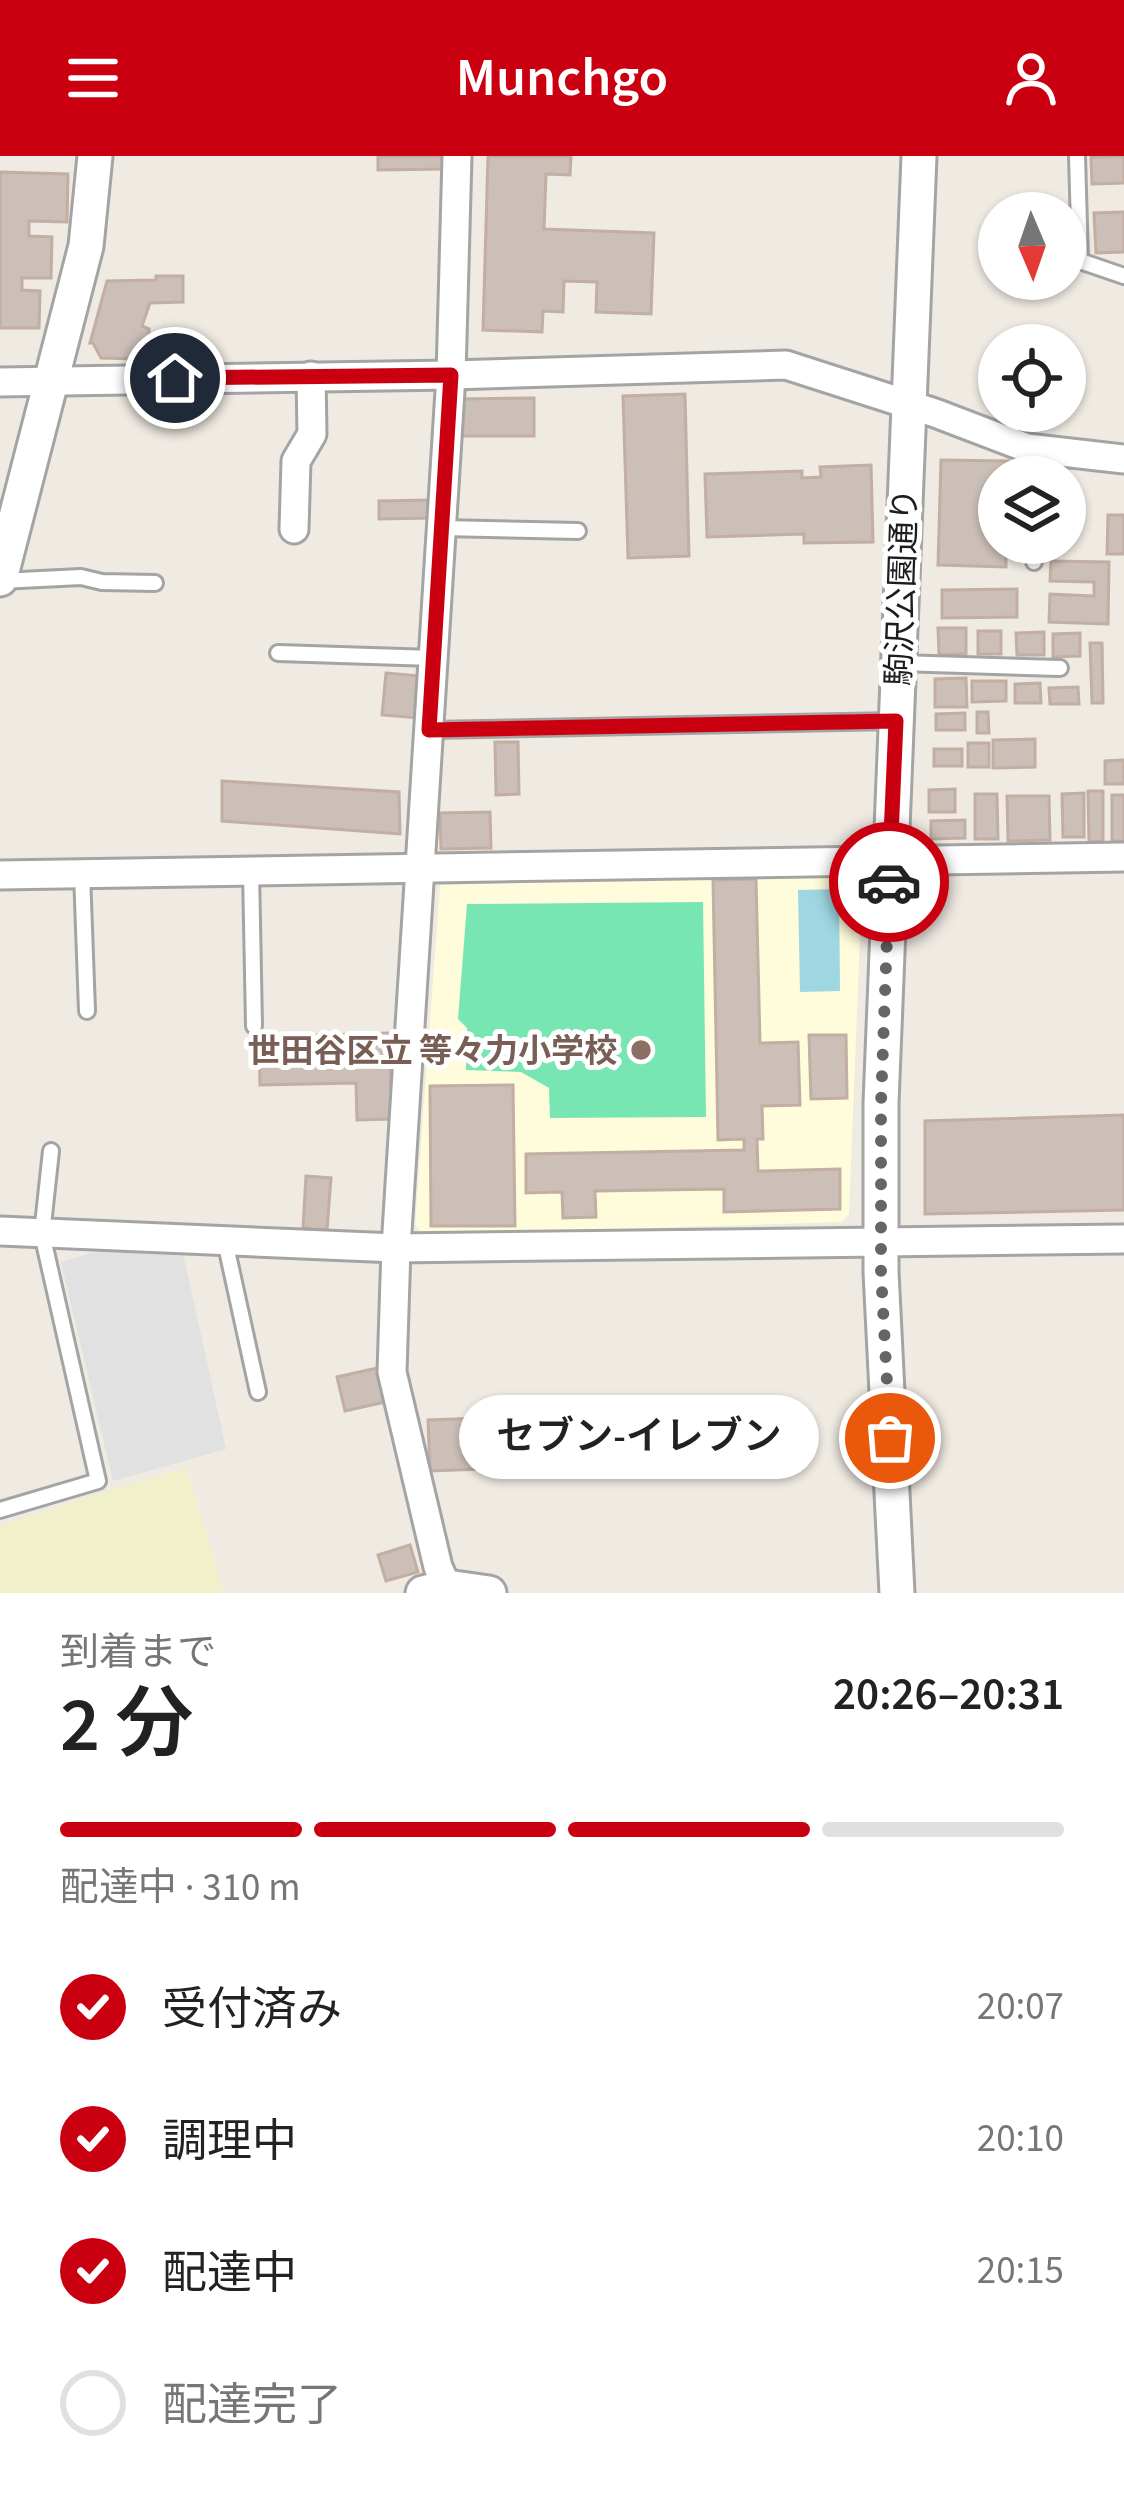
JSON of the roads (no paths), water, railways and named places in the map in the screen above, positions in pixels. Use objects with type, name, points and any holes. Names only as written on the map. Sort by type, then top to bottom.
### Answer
[{"type":"street","points":[[0,580],[86,246],[95,156]]},
{"type":"street","points":[[457,156],[451,375],[392,1372],[441,1591],[489,1593]]},
{"type":"street","name":"駒沢公園通り","points":[[897,1593],[881,1243],[881,1103],[919,156]]},
{"type":"street","points":[[0,382],[786,365],[908,404],[1027,448],[1033,456]]},
{"type":"street","points":[[294,530],[296,461],[312,434],[311,376]]},
{"type":"street","points":[[1086,461],[1124,459]]},
{"type":"street","points":[[0,875],[1124,857]]},
{"type":"street","points":[[0,1231],[396,1248],[1124,1239]]},
{"type":"lane","points":[[1077,156],[1080,260],[1124,276]]},
{"type":"lane","points":[[442,528],[578,531]]},
{"type":"lane","points":[[0,580],[154,583]]},
{"type":"lane","points":[[278,653],[434,658]]},
{"type":"lane","points":[[898,662],[1060,668]]},
{"type":"lane","points":[[429,730],[896,721]]},
{"type":"lane","points":[[251,870],[254,1026]]},
{"type":"lane","points":[[82,873],[87,1011]]},
{"type":"lane","points":[[0,1510],[98,1481],[42,1234],[51,1151]]},
{"type":"lane","points":[[226,1241],[258,1392]]},
{"type":"water","points":[[839,889],[840,991],[800,992],[798,890]]},
{"type":"place","name":"世田谷区立 等々力小学校","points":[[641,1050]]},
{"type":"place","name":"セブン-イレブン","points":[[890,1438]]}]
